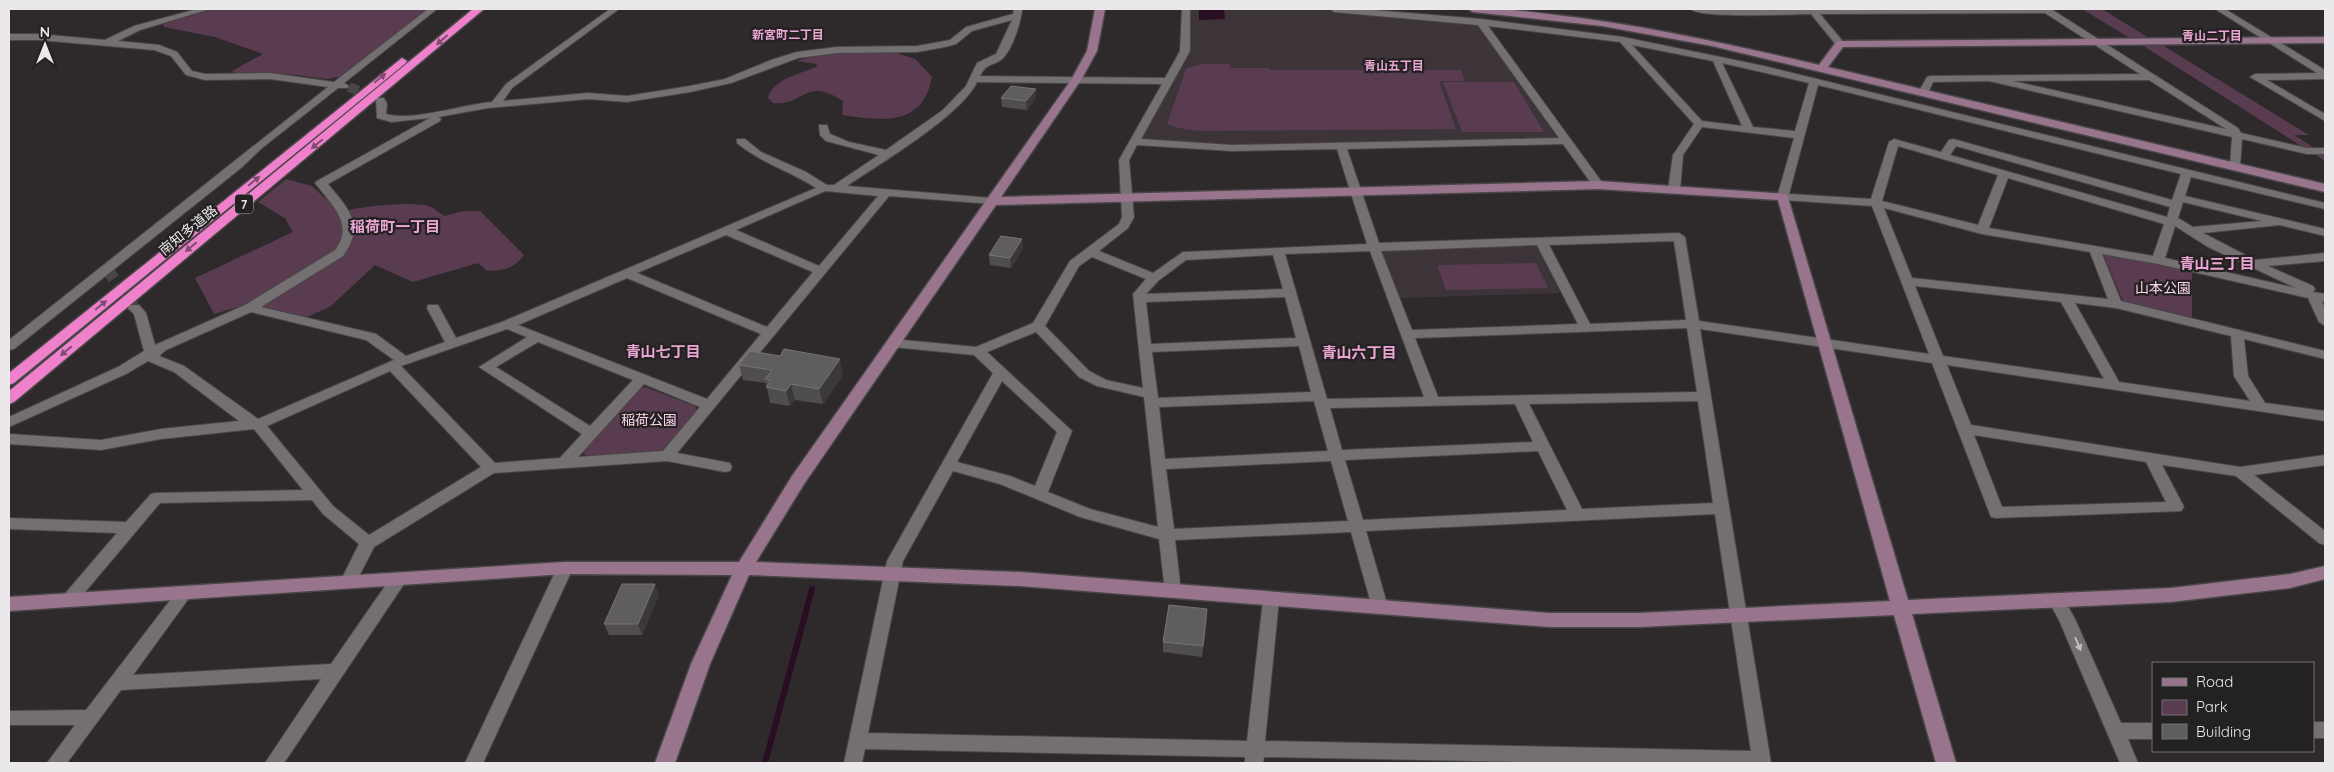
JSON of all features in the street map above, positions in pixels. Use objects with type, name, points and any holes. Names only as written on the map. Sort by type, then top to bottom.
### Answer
[{"type":"highway","name":"南知多道路","points":[[9,380],[464,9]]},
{"type":"highway","name":"南知多道路","points":[[9,399],[479,9]]},
{"type":"street","points":[[104,44],[137,28],[206,9]]},
{"type":"street","points":[[9,346],[230,172],[258,146],[433,9]]},
{"type":"street","points":[[495,105],[509,86],[615,9]]},
{"type":"street","points":[[666,763],[693,683],[744,568],[798,480],[1076,80],[1092,51],[1100,9]]},
{"type":"street","points":[[893,343],[978,351],[1038,326],[1074,264],[1124,226],[1128,217],[1124,160],[1185,51],[1186,9]]},
{"type":"street","points":[[1334,9],[1481,22],[1623,40],[1717,59],[2325,206]]},
{"type":"street","points":[[1473,9],[1564,18],[1647,30],[1821,69],[2325,188]]},
{"type":"street","points":[[1695,9],[1717,12],[2045,9],[2234,130],[2237,135],[2235,167]]},
{"type":"street","points":[[2219,9],[2325,75]]},
{"type":"street","points":[[1812,10],[1840,44]]},
{"type":"street","points":[[380,100],[382,104],[380,114],[385,118],[412,118],[495,105],[588,96],[627,99],[728,81],[774,62],[797,56],[846,50],[917,49],[945,44],[953,42],[969,28],[1018,12]]},
{"type":"street","points":[[9,439],[101,445],[162,434],[258,424],[398,363],[507,325],[830,189],[947,112],[974,79],[980,65],[1000,56],[1012,35],[1018,12]]},
{"type":"street","points":[[1481,22],[1598,185]]},
{"type":"street","points":[[9,37],[39,37],[104,44],[148,46],[166,50],[176,56],[182,67],[189,73],[205,77],[270,76],[349,87]]},
{"type":"street","points":[[1623,40],[1699,124],[1799,135]]},
{"type":"street","points":[[1840,44],[2325,40]]},
{"type":"street","points":[[1821,69],[1840,44]]},
{"type":"street","points":[[1717,59],[1718,65],[1749,130]]},
{"type":"street","points":[[2323,115],[2255,77],[2325,75]]},
{"type":"street","points":[[1923,94],[1930,79],[2152,77]]},
{"type":"street","points":[[974,79],[1169,81]]},
{"type":"street","points":[[1991,79],[2307,151],[2325,151]]},
{"type":"street","points":[[1814,82],[1783,197],[1946,763]]},
{"type":"street","points":[[9,422],[106,379],[161,347],[250,308],[339,253],[345,245],[349,231],[346,214],[321,185],[323,180],[448,113]]},
{"type":"street","points":[[1674,190],[1678,155],[1699,124]]},
{"type":"street","points":[[823,127],[825,134],[831,138],[855,147],[887,153]]},
{"type":"street","points":[[741,141],[757,154],[830,189],[992,201],[1598,185],[1876,203],[1982,230],[2158,260],[2321,297]]},
{"type":"street","points":[[1134,142],[1232,148],[1567,141]]},
{"type":"street","points":[[2151,458],[2176,507],[1996,513],[1966,429],[1876,203],[1894,142],[2172,220],[2212,244],[2321,297]]},
{"type":"street","points":[[1944,156],[1953,142],[2178,202],[2285,222],[2325,232]]},
{"type":"street","points":[[1341,146],[1374,247],[1393,288],[1407,334],[1432,400]]},
{"type":"street","points":[[2158,260],[2187,173]]},
{"type":"street","points":[[1982,230],[2004,174]]},
{"type":"street","points":[[668,456],[885,194]]},
{"type":"street","points":[[2190,231],[2285,222]]},
{"type":"street","points":[[727,231],[821,271]]},
{"type":"street","points":[[857,741],[1255,756],[1762,761],[1679,237],[1374,247],[1183,256],[1154,278],[1139,294],[1173,590]]},
{"type":"street","points":[[1541,241],[1586,328]]},
{"type":"street","points":[[2094,248],[2116,304]]},
{"type":"street","points":[[1278,251],[1380,608]]},
{"type":"street","points":[[1091,252],[1154,278]]},
{"type":"street","points":[[2254,263],[2325,257]]},
{"type":"street","points":[[628,274],[769,333]]},
{"type":"street","points":[[1907,281],[2116,304],[2325,355]]},
{"type":"street","points":[[1139,298],[1290,292]]},
{"type":"street","points":[[2321,297],[2325,322]]},
{"type":"street","points":[[2066,299],[2114,385]]},
{"type":"street","points":[[134,308],[140,313],[141,322],[153,358],[179,369],[248,420],[258,424],[328,510],[368,543]]},
{"type":"street","points":[[250,308],[371,337],[398,363],[491,468]]},
{"type":"street","points":[[433,308],[453,345]]},
{"type":"street","points":[[1407,334],[1694,324],[2325,416]]},
{"type":"street","points":[[507,325],[709,405]]},
{"type":"street","points":[[1038,326],[1084,374],[1102,383],[1150,399],[1432,400],[1705,396]]},
{"type":"street","points":[[2237,334],[2241,376],[2260,406]]},
{"type":"street","points":[[537,337],[486,367],[591,434]]},
{"type":"street","points":[[1144,348],[1304,342]]},
{"type":"street","points":[[978,351],[1066,431],[1039,494]]},
{"type":"street","points":[[852,763],[891,574],[898,555],[1000,373]]},
{"type":"street","points":[[564,463],[641,379]]},
{"type":"street","points":[[1519,399],[1577,514]]},
{"type":"street","points":[[1966,429],[2240,472],[2325,460]]},
{"type":"street","points":[[1158,464],[1542,446]]},
{"type":"street","points":[[348,582],[368,543],[491,468],[668,456],[725,467]]},
{"type":"street","points":[[948,465],[1005,480],[1085,513],[1166,535],[1722,508]]},
{"type":"street","points":[[2240,472],[2325,539]]},
{"type":"street","points":[[69,600],[156,498],[316,495]]},
{"type":"street","points":[[9,523],[130,528]]},
{"type":"street","points":[[9,604],[565,568],[702,566],[1020,579],[1549,620],[1639,620],[2170,595],[2290,581],[2325,573]]},
{"type":"street","points":[[474,763],[565,568]]},
{"type":"street","points":[[274,763],[334,671],[398,580]]},
{"type":"street","points":[[56,763],[184,594]]},
{"type":"street","points":[[1255,756],[1272,600]]},
{"type":"street","points":[[2056,600],[2068,619],[2129,763]]},
{"type":"street","points":[[116,683],[334,671]]},
{"type":"street","points":[[9,718],[90,717]]},
{"type":"street","points":[[2116,731],[2152,731]]},
{"type":"shaded area","points":[[1191,9],[1313,9],[1477,24],[1557,138],[1234,145],[1142,138],[1191,52]]},
{"type":"shaded area","points":[[1199,9],[1224,9],[1225,19],[1199,20]]},
{"type":"shaded area","points":[[1532,244],[1539,247],[1560,293],[1400,298],[1381,253],[1386,249]]},
{"type":"green space","points":[[213,9],[428,9],[339,77],[326,79],[288,74],[238,74],[232,71],[263,54],[215,37],[164,27],[163,24]]},
{"type":"green space","points":[[2082,9],[2102,9],[2149,38],[2128,37]]},
{"type":"green space","points":[[2142,45],[2162,45],[2309,135],[2294,135],[2325,155],[2325,161]]},
{"type":"green space","points":[[893,52],[915,59],[932,77],[927,93],[920,105],[910,113],[886,119],[842,115],[843,101],[820,91],[812,91],[784,103],[773,103],[768,98],[775,86],[788,78],[816,67],[817,64],[797,61],[832,53]]},
{"type":"green space","points":[[1201,64],[1230,64],[1230,68],[1269,68],[1270,70],[1461,70],[1465,81],[1439,81],[1456,129],[1199,131],[1178,128],[1167,124],[1186,69]]},
{"type":"green space","points":[[1443,82],[1514,82],[1544,132],[1462,132]]},
{"type":"green space","points":[[286,179],[312,186],[340,212],[372,206],[400,204],[424,205],[431,207],[444,216],[464,211],[480,211],[524,255],[513,266],[503,269],[487,271],[478,263],[413,282],[375,265],[331,306],[305,318],[248,304],[214,314],[195,278],[293,232],[285,218],[258,202]]},
{"type":"green space","name":"山本公園","points":[[2109,254],[2192,271],[2192,318],[2127,303],[2122,299],[2104,256]]},
{"type":"green space","points":[[1536,263],[1548,288],[1446,290],[1437,265]]},
{"type":"green space","name":"稲荷公園","points":[[645,387],[695,406],[697,411],[665,448],[658,452],[587,456],[581,451],[639,388]]},
{"type":"building","points":[[1011,86],[1036,89],[1026,101],[1001,98]]},
{"type":"building","points":[[1001,236],[1022,239],[1010,258],[989,255]]},
{"type":"building","points":[[784,349],[840,359],[819,389],[791,384],[786,391],[766,387],[771,381],[765,379],[772,370],[739,365],[750,351],[780,356]]},
{"type":"building","points":[[622,584],[655,584],[638,624],[604,624]]},
{"type":"building","points":[[1169,605],[1207,609],[1203,646],[1163,642]]},
{"type":"waterway","points":[[765,763],[812,589]]},
{"type":"tunnel","points":[[349,87],[380,100]]},
{"type":"tunnel","points":[[107,269],[134,308]]},
{"type":"district","name":"新宮町二丁目","points":[[788,34]]},
{"type":"district","name":"青山二丁目","points":[[2212,35]]},
{"type":"district","name":"青山五丁目","points":[[1394,65]]},
{"type":"district","name":"稲荷町一丁目","points":[[395,226]]},
{"type":"district","name":"青山三丁目","points":[[2217,263]]},
{"type":"district","name":"青山七丁目","points":[[663,351]]},
{"type":"district","name":"青山六丁目","points":[[1359,352]]}]
